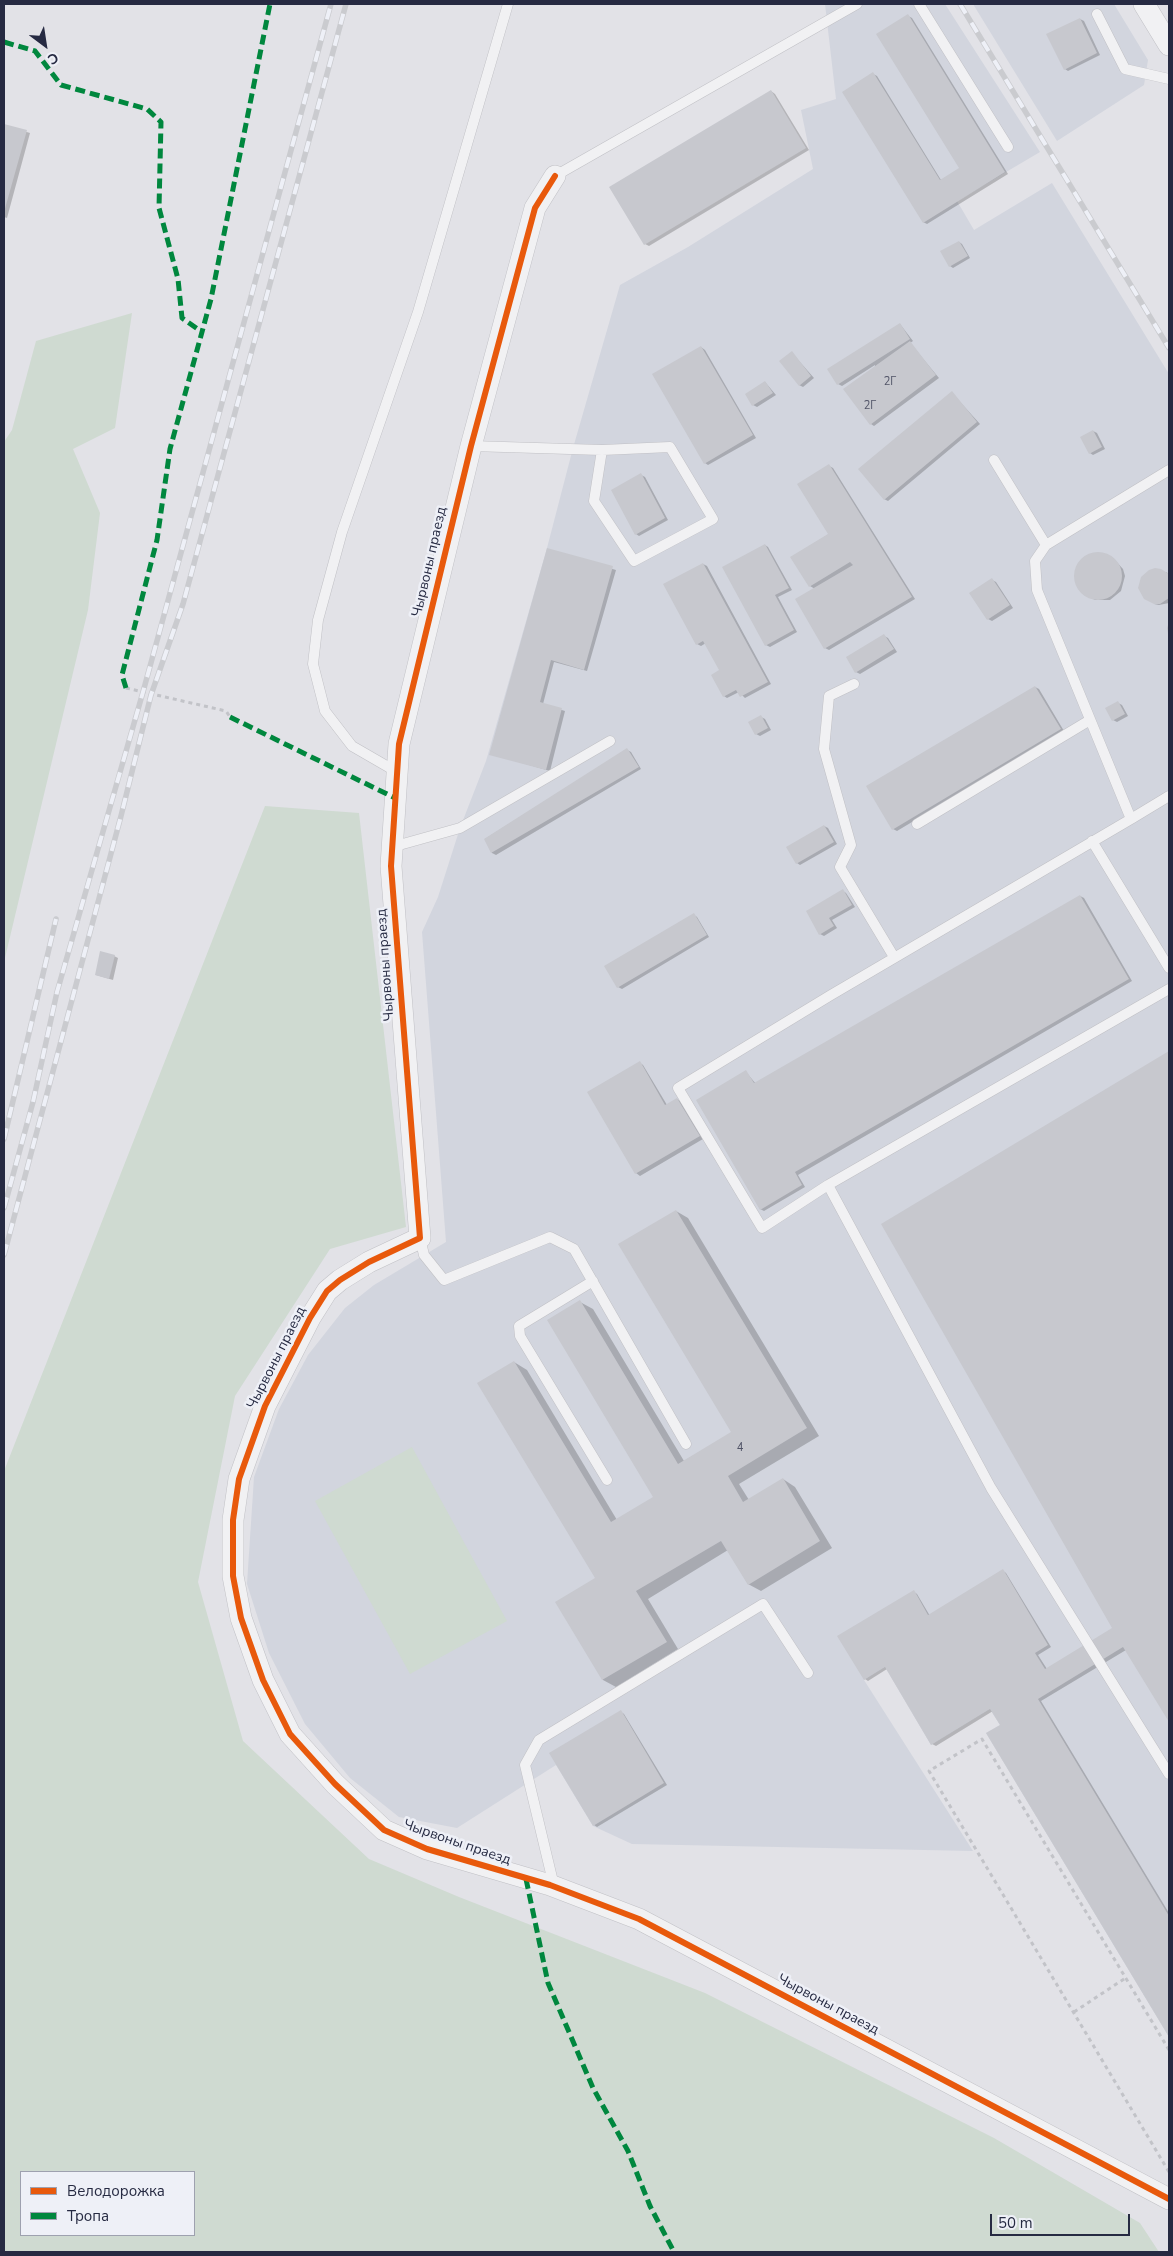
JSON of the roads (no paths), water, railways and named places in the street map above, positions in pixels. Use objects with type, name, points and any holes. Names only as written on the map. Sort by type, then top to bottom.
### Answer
[{"type":"street","points":[[1144,4],[1169,44]]},
{"type":"street","name":"Чырвоны праезд","points":[[555,176],[535,208],[470,446],[399,744],[391,866],[420,1238],[369,1262],[340,1280],[327,1291],[310,1318],[265,1406],[239,1479],[233,1520],[233,1576],[241,1618],[263,1680],[290,1734],[335,1784],[384,1830],[427,1849],[554,1887],[639,1919],[1169,2199]]},
{"type":"lane","points":[[397,772],[352,746],[325,711],[313,664],[318,620],[342,532],[418,312],[508,4]]},
{"type":"lane","points":[[555,176],[857,4]]},
{"type":"lane","points":[[919,4],[1008,147]]},
{"type":"lane","points":[[1097,14],[1125,69],[1169,79]]},
{"type":"lane","points":[[470,446],[602,450],[670,447],[713,519],[634,561],[594,501],[602,450]]},
{"type":"lane","points":[[994,460],[1046,545]]},
{"type":"lane","points":[[1131,819],[1037,590],[1035,561],[1046,545],[1169,470]]},
{"type":"lane","points":[[854,684],[829,696],[824,749],[851,845],[840,867],[894,957]]},
{"type":"lane","points":[[917,824],[1090,720]]},
{"type":"lane","points":[[392,847],[460,828],[610,741]]},
{"type":"lane","points":[[1169,796],[894,957],[678,1088],[762,1228],[828,1185],[1169,989]]},
{"type":"lane","points":[[1092,841],[1169,968]]},
{"type":"lane","points":[[828,1185],[991,1488],[1169,1774]]},
{"type":"lane","points":[[420,1238],[424,1255],[444,1280],[550,1237],[574,1248],[686,1444]]},
{"type":"lane","points":[[593,1281],[519,1326],[520,1336],[607,1480]]},
{"type":"lane","points":[[554,1887],[524,1765],[539,1740],[762,1604],[808,1672]]},
{"type":"railway","points":[[4,1208],[33,1102],[57,992],[143,692],[331,4]]},
{"type":"railway","points":[[4,1255],[121,816],[151,695],[183,604],[346,4]]},
{"type":"railway","points":[[960,4],[1169,348]]},
{"type":"railway","points":[[4,1139],[56,919]]}]
